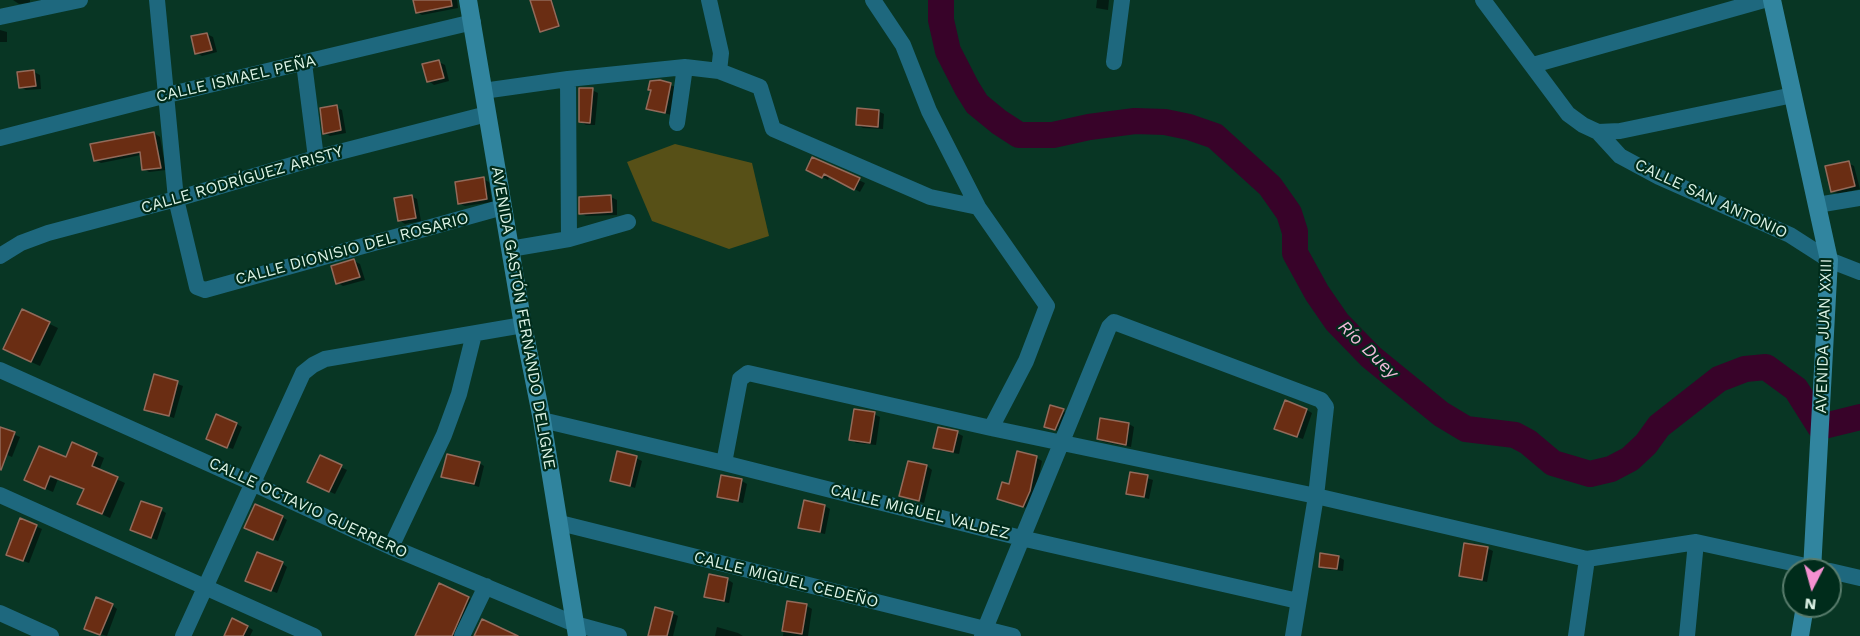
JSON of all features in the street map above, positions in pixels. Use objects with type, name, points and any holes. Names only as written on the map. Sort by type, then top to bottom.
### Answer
[{"type":"street","points":[[0,17],[80,0]]},
{"type":"street","points":[[157,0],[176,199]]},
{"type":"street","name":"AVENIDA GASTÓN FERNANDO DELIGNE","points":[[468,0],[523,325],[560,523],[576,630]]},
{"type":"street","points":[[709,0],[721,53],[719,71]]},
{"type":"street","points":[[873,0],[903,45],[929,111],[978,207],[1047,306],[1026,361],[991,428]]},
{"type":"street","points":[[1114,62],[1122,0]]},
{"type":"street","name":"CALLE SAN ANTONIO","points":[[1483,0],[1568,114],[1598,132],[1620,156],[1659,177],[1790,235],[1829,260],[1860,272]]},
{"type":"street","points":[[1533,65],[1764,0]]},
{"type":"street","name":"AVENIDA JUAN XXIII","points":[[1772,0],[1829,260],[1814,515],[1819,558]]},
{"type":"street","name":"CALLE ISMAEL PEÑA","points":[[0,138],[167,95],[473,22]]},
{"type":"street","points":[[304,63],[316,158]]},
{"type":"street","points":[[677,123],[685,67]]},
{"type":"street","points":[[483,91],[568,79],[685,67],[719,71],[760,87],[773,129],[930,197],[978,207]]},
{"type":"street","points":[[568,79],[569,239]]},
{"type":"street","points":[[1598,132],[1620,131],[1792,95]]},
{"type":"street","name":"CALLE RODRÍGUEZ ARISTY","points":[[0,256],[21,243],[48,233],[316,158],[487,114]]},
{"type":"street","points":[[1817,205],[1860,198]]},
{"type":"street","name":"CALLE DIONISIO DEL ROSARIO","points":[[176,199],[197,288],[205,290],[503,207]]},
{"type":"street","points":[[510,249],[569,239],[628,222]]},
{"type":"street","points":[[983,632],[1109,327],[1114,322],[1321,400],[1326,407],[1316,496],[1293,636]]},
{"type":"street","points":[[183,636],[303,373],[325,359],[523,325]]},
{"type":"street","points":[[391,548],[444,435],[459,394],[474,333]]},
{"type":"street","name":"CALLE OCTAVIO GUERRERO","points":[[0,370],[391,548],[486,586],[576,630],[619,636]]},
{"type":"street","points":[[724,463],[740,379],[748,373],[1060,443],[1316,496],[1587,559],[1696,542],[1782,561]]},
{"type":"street","name":"CALLE MIGUEL VALDEZ","points":[[542,420],[1021,538],[1298,601]]},
{"type":"street","points":[[0,495],[314,636]]},
{"type":"street","name":"CALLE MIGUEL CEDEÑO","points":[[560,523],[983,632],[1013,636]]},
{"type":"street","points":[[1687,636],[1696,542]]},
{"type":"street","points":[[1576,636],[1587,559]]},
{"type":"street","points":[[1842,574],[1860,578]]},
{"type":"street","points":[[462,636],[486,586]]},
{"type":"street","points":[[0,612],[51,636]]},
{"type":"street","points":[[1800,636],[1803,618]]},
{"type":"shaded area","points":[[675,144],[752,163],[769,236],[729,249],[652,221],[627,162]]},
{"type":"building","points":[[413,0],[451,0],[452,6],[416,13]]},
{"type":"building","points":[[530,0],[551,0],[559,26],[540,32]]},
{"type":"building","points":[[207,33],[212,50],[195,54],[191,36]]},
{"type":"building","points":[[439,60],[444,78],[427,82],[422,64]]},
{"type":"building","points":[[34,70],[36,86],[19,88],[17,72]]},
{"type":"building","points":[[660,80],[671,83],[665,113],[646,109],[651,90],[648,90],[650,81]]},
{"type":"building","points":[[579,88],[593,88],[590,123],[579,122]]},
{"type":"building","points":[[337,105],[341,130],[323,134],[320,108]]},
{"type":"building","points":[[857,108],[879,110],[878,127],[856,125]]},
{"type":"building","points":[[154,132],[161,168],[142,170],[140,152],[94,161],[90,144]]},
{"type":"building","points":[[812,157],[860,178],[854,190],[824,174],[822,178],[806,170]]},
{"type":"building","points":[[1849,161],[1855,186],[1831,192],[1825,166]]},
{"type":"building","points":[[484,177],[487,199],[458,204],[455,182]]},
{"type":"building","points":[[412,195],[416,218],[398,221],[394,198]]},
{"type":"building","points":[[611,195],[612,212],[579,214],[579,197]]},
{"type":"building","points":[[354,259],[360,277],[336,284],[331,266]]},
{"type":"building","points":[[22,309],[50,322],[31,362],[3,349]]},
{"type":"building","points":[[154,374],[178,381],[169,416],[144,410]]},
{"type":"building","points":[[1285,400],[1307,409],[1297,437],[1274,429]]},
{"type":"building","points":[[1050,405],[1064,409],[1055,430],[1044,427]]},
{"type":"building","points":[[854,409],[875,412],[870,443],[849,440]]},
{"type":"building","points":[[216,414],[237,423],[227,448],[206,439]]},
{"type":"building","points":[[1100,418],[1129,423],[1126,445],[1097,439]]},
{"type":"building","points":[[0,427],[15,432],[1,470],[0,469]]},
{"type":"building","points":[[938,427],[958,431],[953,452],[933,448]]},
{"type":"building","points":[[72,442],[97,453],[92,466],[118,477],[102,514],[77,504],[84,489],[50,476],[45,489],[24,480],[39,446],[66,457]]},
{"type":"building","points":[[617,451],[637,456],[630,486],[610,481]]},
{"type":"building","points":[[1017,451],[1037,456],[1030,491],[1023,507],[997,499],[1002,482],[1009,484]]},
{"type":"building","points":[[447,454],[480,462],[474,484],[441,477]]},
{"type":"building","points":[[320,455],[342,465],[329,492],[307,482]]},
{"type":"building","points":[[908,461],[927,465],[919,501],[899,496]]},
{"type":"building","points":[[1130,472],[1148,475],[1144,497],[1126,494]]},
{"type":"building","points":[[721,475],[742,479],[738,501],[717,497]]},
{"type":"building","points":[[804,500],[825,505],[820,532],[798,528]]},
{"type":"building","points":[[141,501],[162,508],[151,538],[130,530]]},
{"type":"building","points":[[255,504],[283,516],[273,540],[244,528]]},
{"type":"building","points":[[20,518],[37,525],[23,561],[6,555]]},
{"type":"building","points":[[1464,543],[1488,547],[1482,580],[1459,576]]},
{"type":"building","points":[[257,552],[283,562],[271,591],[245,581]]},
{"type":"building","points":[[1320,553],[1339,556],[1337,569],[1319,567]]},
{"type":"building","points":[[709,574],[728,578],[724,601],[704,597]]},
{"type":"building","points":[[439,583],[469,597],[452,636],[415,636]]},
{"type":"building","points":[[96,597],[113,604],[100,635],[84,629]]},
{"type":"building","points":[[787,601],[807,604],[802,634],[782,631]]},
{"type":"building","points":[[655,607],[673,612],[667,636],[648,636]]},
{"type":"building","points":[[232,618],[248,626],[243,636],[224,636]]},
{"type":"building","points":[[482,619],[518,636],[474,636]]},
{"type":"waterway","name":"Río Duey","points":[[941,0],[941,20],[948,51],[967,88],[977,104],[1019,135],[1053,135],[1089,127],[1135,121],[1165,122],[1215,136],[1270,186],[1289,213],[1295,232],[1295,253],[1317,293],[1337,322],[1371,357],[1441,414],[1466,429],[1515,435],[1528,442],[1553,463],[1590,474],[1611,469],[1630,459],[1646,444],[1659,426],[1719,379],[1745,369],[1766,367],[1796,389],[1820,427],[1860,417]]}]
